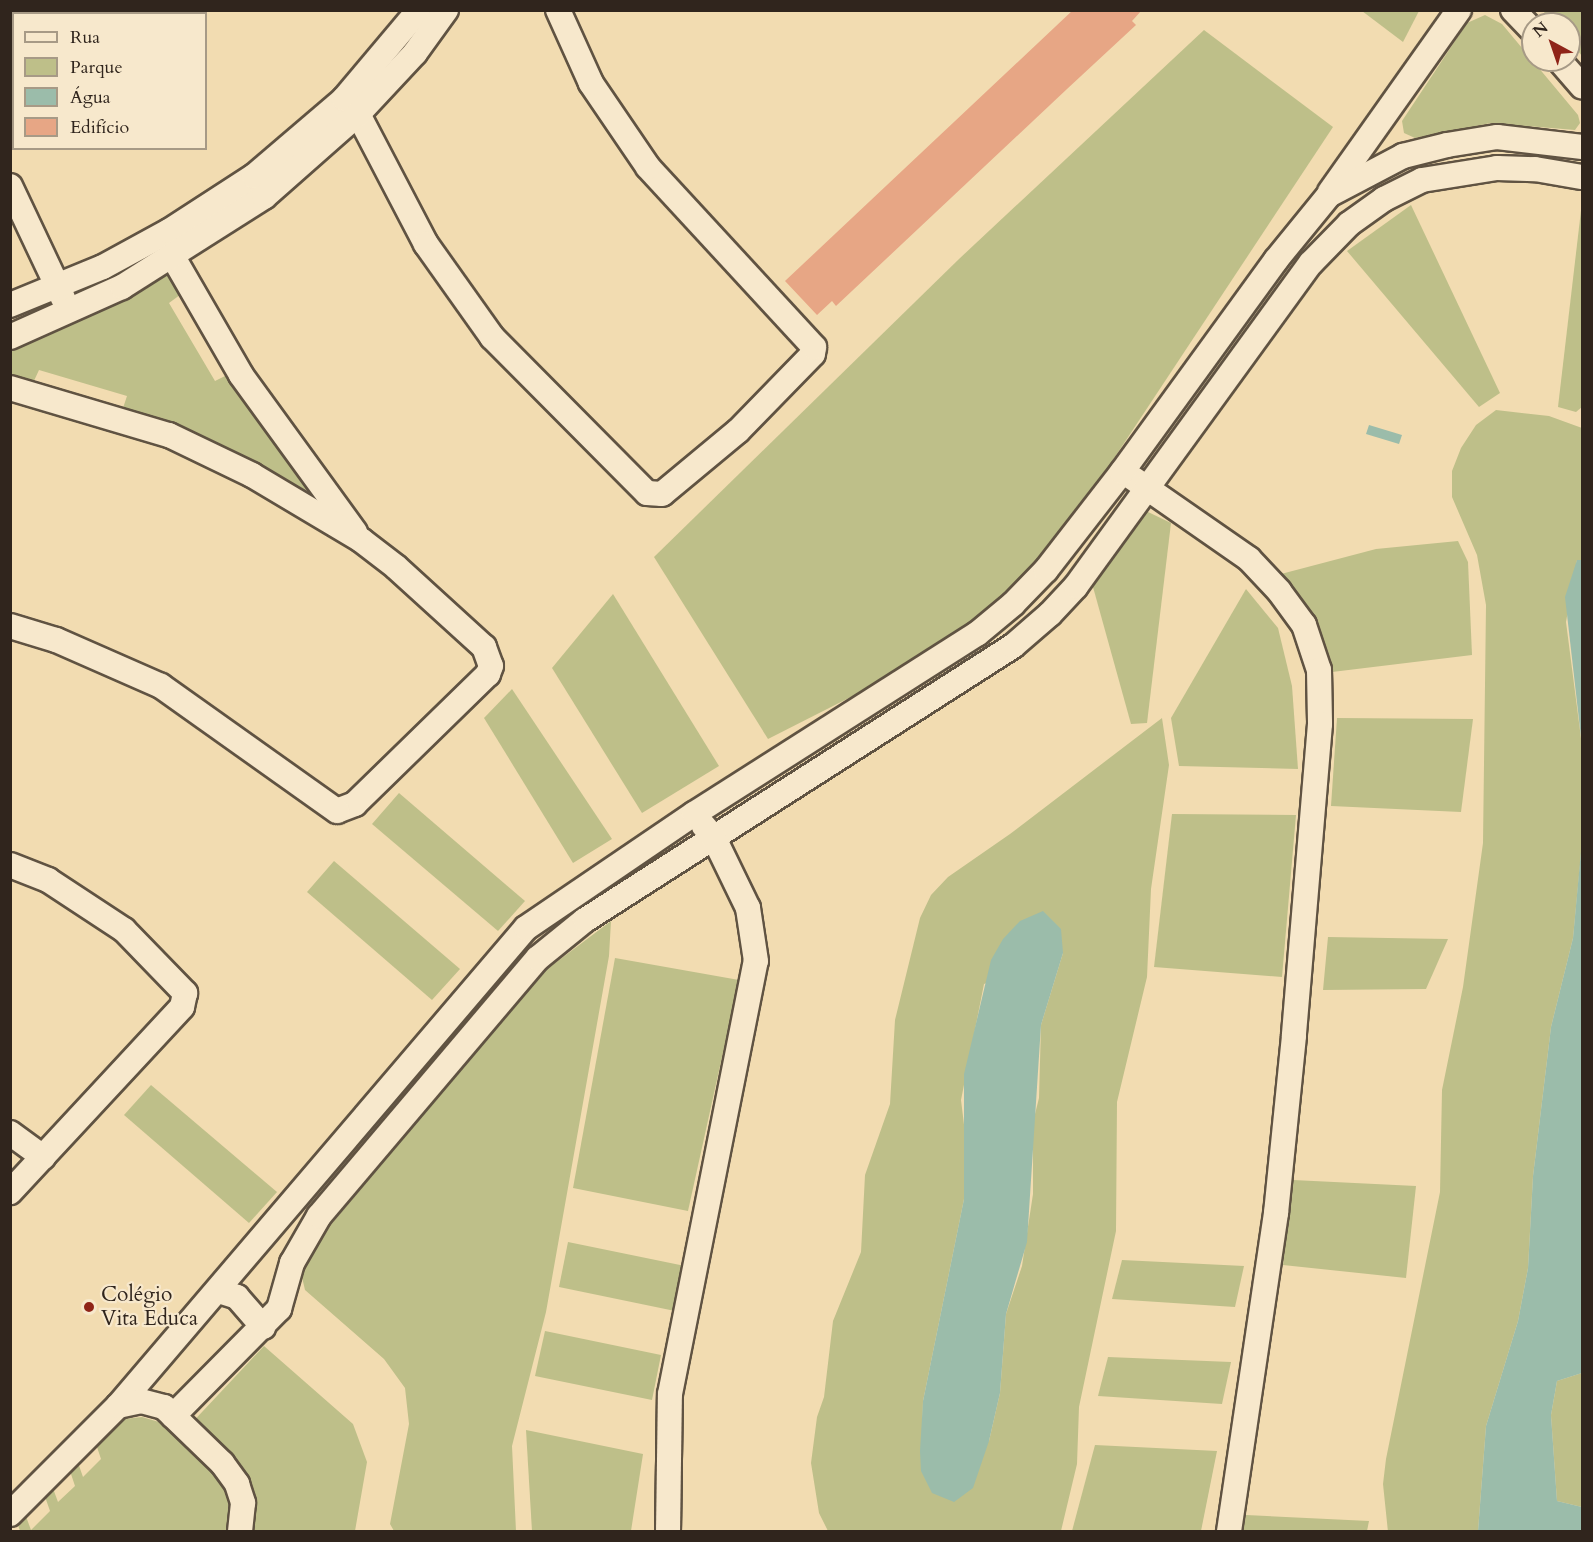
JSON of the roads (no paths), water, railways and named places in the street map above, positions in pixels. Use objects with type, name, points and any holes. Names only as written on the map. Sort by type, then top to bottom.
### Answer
[{"type":"street","points":[[10,338],[172,257],[264,197],[351,106],[419,10]]},
{"type":"street","points":[[10,305],[103,267],[226,195],[351,106],[415,54],[446,10]]},
{"type":"street","points":[[351,106],[426,244],[492,337],[647,492],[662,494],[738,430],[813,354],[814,347],[648,167],[591,83],[558,10]]},
{"type":"street","points":[[10,1514],[118,1406],[219,1291],[282,1209],[526,928],[694,814],[977,634],[1046,570],[1122,472],[1275,260],[1329,195],[1459,10]]},
{"type":"street","points":[[1570,72],[1582,86]]},
{"type":"street","points":[[1382,120],[1403,156],[1422,180]]},
{"type":"street","points":[[1329,195],[1403,156],[1497,137],[1582,147]]},
{"type":"street","points":[[172,1416],[279,1309],[292,1263],[319,1216],[538,958],[585,920],[1013,646],[1076,586],[1311,263],[1349,224],[1384,199],[1422,180],[1497,168],[1579,168]]},
{"type":"street","points":[[10,186],[55,285],[70,310]]},
{"type":"street","points":[[172,257],[241,375],[361,540]]},
{"type":"street","points":[[10,388],[169,435],[252,474],[361,540],[484,647],[491,666],[488,674],[346,810],[328,807],[238,737],[161,686],[56,640],[10,626]]},
{"type":"street","points":[[1122,472],[1149,487],[1249,559],[1279,591],[1304,625],[1319,670],[1320,724],[1292,1060],[1276,1213],[1229,1532]]},
{"type":"street","points":[[668,1532],[670,1394],[756,961],[754,932],[748,908],[714,838],[694,814]]},
{"type":"street","points":[[10,865],[48,880],[124,930],[185,993],[182,1007],[10,1192]]},
{"type":"street","points":[[10,1133],[43,1157]]},
{"type":"street","points":[[219,1291],[237,1297],[263,1327]]},
{"type":"street","points":[[118,1406],[153,1402],[172,1416],[222,1463],[237,1484],[243,1503],[240,1532]]},
{"type":"water","points":[[1369,425],[1402,435],[1399,444],[1366,434]]},
{"type":"water","points":[[1577,560],[1582,560],[1582,746],[1565,597]]},
{"type":"water","points":[[1582,840],[1582,1373],[1557,1381],[1551,1415],[1557,1501],[1582,1507],[1582,1531],[1478,1531],[1486,1426],[1518,1321],[1528,1268],[1533,1176],[1551,1027],[1573,938]]},
{"type":"water","points":[[1043,911],[1061,929],[1063,953],[1041,1025],[1027,1242],[1006,1314],[1000,1393],[989,1441],[973,1488],[954,1502],[932,1493],[921,1471],[920,1451],[923,1401],[964,1199],[964,1074],[991,960],[1003,939],[1020,921]]},
{"type":"place","name":"Colégio Vita Educa","points":[[89,1307]]}]
